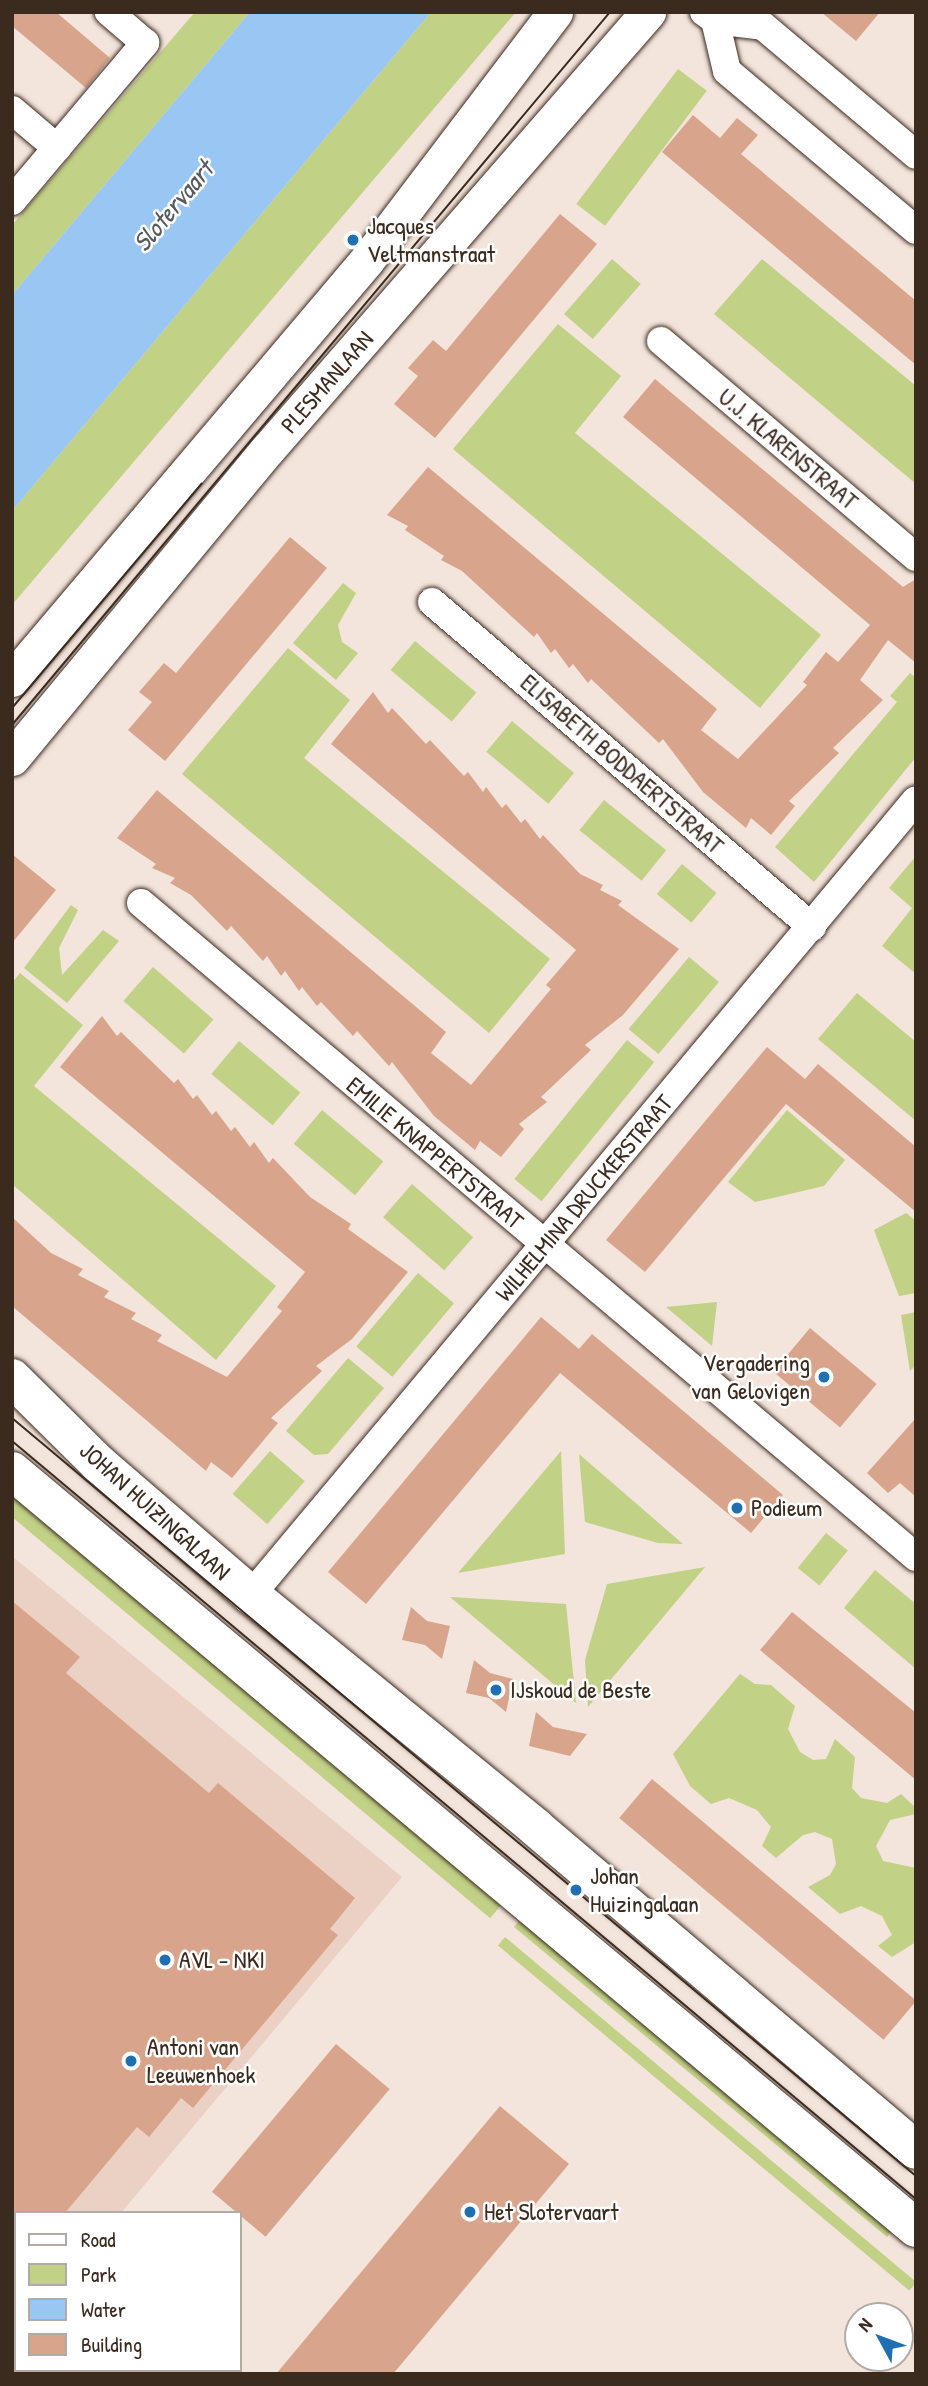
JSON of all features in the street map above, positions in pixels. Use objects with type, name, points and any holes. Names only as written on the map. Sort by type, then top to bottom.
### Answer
[{"type":"main road","name":"JOHAN HUIZINGALAAN","points":[[12,1378],[99,1464],[251,1595],[536,1827],[916,2150]]},
{"type":"main road","points":[[12,1471],[916,2228]]},
{"type":"street","points":[[12,201],[145,43],[109,12]]},
{"type":"street","name":"PLESMANLAAN","points":[[12,679],[367,260],[555,12]]},
{"type":"street","name":"PLESMANLAAN","points":[[12,758],[267,450],[648,12]]},
{"type":"street","points":[[916,155],[763,26],[709,16],[727,71],[916,229]]},
{"type":"street","points":[[12,110],[57,148]]},
{"type":"street","name":"U.J. KLARENSTRAAT","points":[[661,341],[916,557]]},
{"type":"street","name":"ELISABETH BODDAERTSTRAAT","points":[[432,602],[812,927]]},
{"type":"street","name":"WILHELMINA DRUCKERSTRAAT","points":[[251,1595],[916,800]]},
{"type":"street","name":"EMILIE KNAPPERTSTRAAT","points":[[141,903],[916,1557]]},
{"type":"shaded area","name":"Antoni van Leeuwenhoek","points":[[12,1556],[402,1877],[123,2211],[14,2211],[12,2342]]},
{"type":"green space","points":[[195,12],[250,12],[12,295],[12,225]]},
{"type":"green space","points":[[431,12],[516,12],[12,605],[12,511]]},
{"type":"green space","points":[[678,69],[707,91],[605,226],[576,204]]},
{"type":"green space","points":[[612,259],[641,284],[593,339],[564,314]]},
{"type":"green space","points":[[762,259],[916,386],[916,484],[714,314]]},
{"type":"green space","points":[[558,324],[621,376],[575,433],[821,635],[760,708],[453,449]]},
{"type":"green space","points":[[343,583],[356,593],[338,625],[342,642],[358,653],[336,680],[293,643]]},
{"type":"green space","points":[[415,641],[476,692],[452,722],[391,670]]},
{"type":"green space","points":[[288,648],[350,700],[304,758],[550,959],[489,1033],[182,774]]},
{"type":"green space","points":[[910,673],[916,678],[916,757],[814,882],[775,847],[897,702],[890,696]]},
{"type":"green space","points":[[512,721],[574,773],[548,804],[486,752]]},
{"type":"green space","points":[[604,800],[666,850],[642,881],[579,830]]},
{"type":"green space","points":[[916,856],[916,974],[882,946],[912,908],[889,888]]},
{"type":"green space","points":[[682,864],[716,893],[691,923],[657,894]]},
{"type":"green space","points":[[71,905],[78,910],[59,948],[62,975],[103,930],[119,941],[67,1003],[24,968]]},
{"type":"green space","points":[[689,957],[719,982],[658,1054],[629,1029]]},
{"type":"green space","points":[[153,967],[213,1019],[184,1053],[123,1001]]},
{"type":"green space","points":[[20,973],[83,1025],[34,1086],[276,1286],[216,1360],[12,1184],[12,983]]},
{"type":"green space","points":[[857,993],[916,1042],[916,1121],[818,1039]]},
{"type":"green space","points":[[627,1040],[654,1062],[542,1201],[514,1179]]},
{"type":"green space","points":[[239,1041],[300,1092],[273,1125],[211,1074]]},
{"type":"green space","points":[[322,1110],[383,1161],[355,1195],[294,1144]]},
{"type":"green space","points":[[787,1110],[845,1160],[824,1186],[755,1202],[728,1182]]},
{"type":"green space","points":[[412,1184],[473,1237],[444,1270],[383,1217]]},
{"type":"green space","points":[[906,1213],[916,1221],[916,1293],[899,1296],[874,1230]]},
{"type":"green space","points":[[418,1273],[454,1303],[392,1377],[356,1347]]},
{"type":"green space","points":[[717,1302],[712,1346],[666,1307]]},
{"type":"green space","points":[[916,1312],[916,1365],[910,1371],[901,1315]]},
{"type":"green space","points":[[348,1358],[384,1388],[328,1454],[314,1455],[286,1431]]},
{"type":"green space","points":[[270,1451],[305,1481],[267,1524],[233,1494]]},
{"type":"green space","points":[[561,1451],[565,1554],[458,1573]]},
{"type":"green space","points":[[579,1454],[683,1544],[658,1543],[585,1522]]},
{"type":"green space","points":[[12,1483],[507,1898],[490,1918],[12,1517]]},
{"type":"green space","points":[[826,1533],[848,1551],[819,1586],[798,1568]]},
{"type":"green space","points":[[705,1567],[588,1707],[585,1660],[607,1584]]},
{"type":"green space","points":[[875,1570],[916,1604],[916,1669],[844,1608]]},
{"type":"green space","points":[[450,1597],[566,1604],[576,1703]]},
{"type":"green space","points":[[740,1674],[755,1684],[771,1685],[795,1706],[788,1729],[800,1752],[813,1760],[826,1759],[835,1739],[855,1757],[852,1788],[861,1798],[887,1803],[901,1794],[916,1808],[916,1814],[890,1820],[876,1846],[883,1861],[916,1868],[916,1942],[892,1957],[878,1946],[892,1935],[882,1916],[861,1906],[840,1914],[808,1887],[830,1875],[836,1864],[832,1839],[815,1832],[803,1835],[776,1858],[762,1846],[771,1827],[757,1810],[729,1798],[711,1804],[690,1786],[673,1754]]},
{"type":"green space","points":[[526,1912],[896,2225],[887,2237],[514,1927]]},
{"type":"green space","points":[[505,1937],[916,2282],[909,2291],[498,1945]]},
{"type":"water","name":"Slotervaart","points":[[250,12],[431,12],[12,511],[12,295]]},
{"type":"building","points":[[12,12],[56,12],[110,58],[86,88],[12,26]]},
{"type":"building","points":[[821,12],[880,12],[856,41]]},
{"type":"building","points":[[693,115],[720,138],[737,118],[758,135],[741,154],[916,301],[916,365],[662,152]]},
{"type":"building","points":[[560,214],[597,244],[435,438],[394,404],[418,376],[408,368],[433,340],[446,351]]},
{"type":"building","points":[[655,379],[903,587],[916,579],[916,663],[888,640],[860,680],[883,700],[833,748],[839,753],[789,801],[795,806],[771,835],[751,818],[746,828],[703,792],[663,739],[659,743],[591,679],[588,683],[573,664],[569,668],[555,649],[551,653],[537,633],[534,637],[462,571],[441,560],[444,556],[405,530],[408,526],[387,515],[428,467],[717,709],[701,730],[738,759],[807,685],[803,682],[826,652],[838,662],[870,625],[623,417]]},
{"type":"building","points":[[290,537],[327,568],[165,761],[128,730],[152,702],[139,692],[164,663],[176,673]]},
{"type":"building","points":[[373,692],[388,713],[392,708],[426,744],[430,740],[464,776],[468,772],[483,792],[486,787],[502,808],[506,804],[521,823],[525,819],[540,839],[543,835],[580,874],[603,885],[600,890],[622,901],[618,905],[679,949],[623,1015],[585,1045],[591,1050],[541,1097],[547,1102],[519,1124],[524,1129],[501,1157],[480,1141],[475,1150],[434,1116],[392,1062],[389,1066],[357,1031],[353,1036],[321,1002],[317,1006],[302,987],[299,991],[285,971],[281,976],[267,956],[263,961],[231,926],[227,931],[191,895],[170,883],[175,878],[152,868],[156,864],[117,838],[157,790],[446,1032],[431,1053],[471,1085],[551,989],[546,985],[576,950],[331,744]]},
{"type":"building","points":[[12,854],[56,890],[12,943]]},
{"type":"building","points":[[102,1016],[117,1036],[121,1032],[174,1083],[178,1079],[193,1099],[197,1095],[212,1115],[216,1111],[231,1131],[235,1127],[250,1147],[254,1142],[269,1163],[273,1158],[310,1197],[351,1224],[348,1229],[408,1272],[352,1339],[316,1366],[322,1371],[271,1418],[278,1423],[232,1478],[211,1462],[206,1471],[12,1306],[12,1217],[51,1253],[83,1269],[78,1275],[109,1291],[104,1297],[136,1313],[131,1319],[162,1335],[157,1341],[227,1377],[282,1311],[277,1307],[305,1272],[60,1067]]},
{"type":"building","points":[[767,1047],[805,1079],[818,1064],[916,1147],[916,1212],[786,1104],[645,1272],[606,1240]]},
{"type":"building","points":[[541,1317],[579,1349],[592,1334],[783,1495],[751,1533],[560,1373],[366,1604],[328,1572]]},
{"type":"building","name":"Vergadering van Gelovigen","points":[[810,1328],[877,1384],[840,1428],[773,1372]]},
{"type":"building","points":[[916,1418],[916,1497],[900,1483],[888,1493],[867,1473]]},
{"type":"building","name":"Antoni van Leeuwenhoek","points":[[12,1601],[80,1657],[66,1673],[209,1793],[218,1783],[355,1898],[330,1929],[338,1935],[193,2108],[181,2098],[149,2137],[137,2127],[67,2211],[12,2213]]},
{"type":"building","points":[[411,1607],[427,1621],[450,1626],[442,1659],[425,1645],[402,1640]]},
{"type":"building","points":[[792,1612],[916,1713],[916,1780],[760,1650]]},
{"type":"building","points":[[474,1660],[490,1673],[513,1679],[506,1712],[489,1698],[466,1693]]},
{"type":"building","points":[[536,1712],[553,1727],[587,1734],[570,1756],[529,1746]]},
{"type":"building","points":[[652,1779],[916,2001],[884,2040],[619,1818]]},
{"type":"building","points":[[336,2044],[390,2089],[266,2237],[242,2217],[242,2211],[235,2211],[212,2192]]},
{"type":"building","name":"Het Slotervaart","points":[[500,2106],[569,2164],[393,2374],[276,2374]]},
{"type":"tram line","points":[[12,725],[610,12]]},
{"type":"tram line","points":[[12,708],[202,483]]},
{"type":"tram line","points":[[12,1418],[916,2176]]},
{"type":"tram line","points":[[12,1441],[916,2199]]},
{"type":"place","name":"Jacques Veltmanstraat","points":[[353,240]]},
{"type":"place","name":"Vergadering van Gelovigen","points":[[824,1377]]},
{"type":"place","name":"Podieum","points":[[737,1508]]},
{"type":"place","name":"IJskoud de Beste","points":[[496,1690]]},
{"type":"place","name":"Johan Huizingalaan","points":[[576,1890]]},
{"type":"place","name":"AVL - NKI","points":[[165,1960]]},
{"type":"place","name":"Antoni van Leeuwenhoek","points":[[131,2061]]},
{"type":"place","name":"Het Slotervaart","points":[[470,2212]]}]
